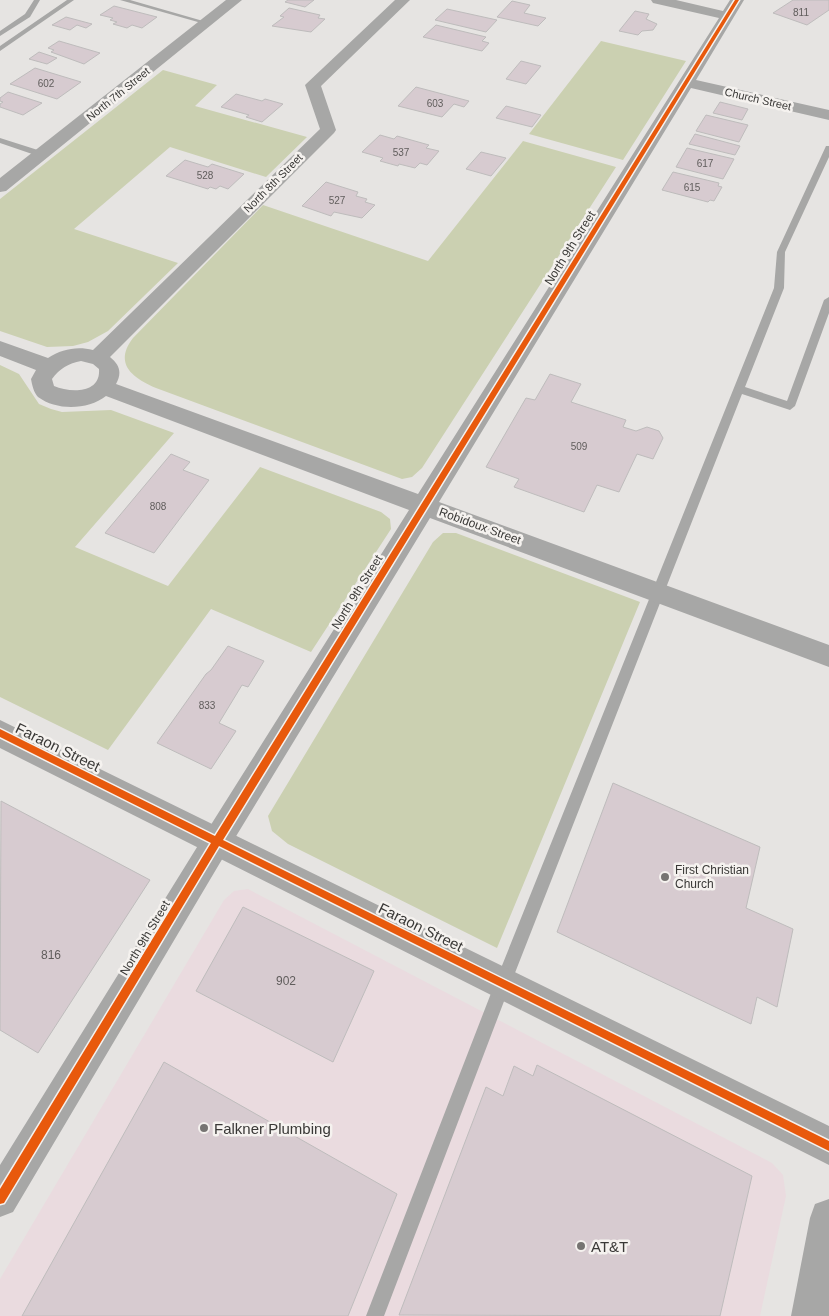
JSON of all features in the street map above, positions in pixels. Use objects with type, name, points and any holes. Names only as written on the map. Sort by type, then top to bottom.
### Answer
[{"type":"street","name":"North 7th Street","points":[[0,187],[235,0]]},
{"type":"street","name":"North 8th Street","points":[[98,357],[328,130],[313,85],[403,0]]},
{"type":"street","points":[[658,0],[727,16]]},
{"type":"street","name":"North 9th Street","points":[[0,1199],[217,841],[737,0]]},
{"type":"street","name":"Church Street","points":[[686,82],[829,115]]},
{"type":"street","points":[[0,348],[50,367]]},
{"type":"street","points":[[73,355],[98,357],[110,366],[111,372],[110,378],[103,387],[85,398],[67,401],[45,391],[42,380],[50,367],[58,361],[73,355]]},
{"type":"street","name":"Robidoux Street","points":[[103,387],[829,656]]},
{"type":"street","name":"Faraon Street","points":[[0,733],[829,1146]]},
{"type":"street","points":[[811,1316],[829,1218]]},
{"type":"lane","points":[[0,34],[27,16],[36,6],[37,0]]},
{"type":"lane","points":[[0,48],[71,0]]},
{"type":"lane","points":[[123,0],[207,22]]},
{"type":"lane","points":[[0,140],[41,154]]},
{"type":"lane","points":[[375,1316],[503,983],[779,288],[780,252],[829,148]]},
{"type":"lane","points":[[739,389],[790,406],[829,300]]},
{"type":"shaded area","points":[[248,889],[772,1163],[783,1175],[786,1196],[760,1316],[0,1316],[0,1279],[224,900],[234,891]]},
{"type":"green space","points":[[601,41],[686,61],[623,160],[529,134]]},
{"type":"green space","points":[[163,70],[217,85],[195,106],[307,137],[266,177],[170,147],[74,229],[178,263],[108,331],[88,342],[73,346],[47,347],[0,331],[0,199]]},
{"type":"green space","points":[[523,141],[616,167],[422,468],[412,477],[402,479],[156,388],[140,380],[128,369],[125,363],[125,355],[127,347],[133,338],[263,205],[428,261]]},
{"type":"green space","points":[[0,365],[19,374],[39,404],[51,409],[62,412],[111,410],[174,433],[75,547],[168,586],[260,467],[381,512],[390,519],[391,529],[311,652],[211,609],[108,750],[0,697]]},
{"type":"green space","points":[[443,533],[456,533],[640,602],[497,948],[288,844],[272,831],[268,816],[433,542]]},
{"type":"building","points":[[288,0],[314,0],[305,7],[285,2]]},
{"type":"building","points":[[793,0],[829,0],[829,10],[807,25],[773,13]]},
{"type":"building","points":[[512,1],[530,5],[524,13],[546,18],[538,26],[497,17]]},
{"type":"building","points":[[114,6],[157,17],[142,28],[132,25],[127,28],[113,24],[117,22],[110,20],[113,18],[100,15]]},
{"type":"building","points":[[289,8],[320,15],[318,18],[325,19],[311,32],[272,26],[284,17],[280,16]]},
{"type":"building","points":[[447,9],[497,20],[486,32],[435,20]]},
{"type":"building","points":[[635,11],[649,14],[646,19],[657,24],[653,30],[642,31],[638,35],[619,31]]},
{"type":"building","points":[[66,17],[92,24],[86,28],[77,25],[70,30],[52,25]]},
{"type":"building","points":[[436,25],[486,37],[482,41],[489,43],[482,51],[423,37]]},
{"type":"building","points":[[59,41],[100,53],[84,64],[51,52],[54,50],[48,48]]},
{"type":"building","points":[[39,52],[57,58],[47,64],[29,59]]},
{"type":"building","points":[[521,61],[541,66],[526,84],[506,79]]},
{"type":"building","points":[[35,68],[81,82],[57,99],[10,84]]},
{"type":"building","points":[[416,87],[469,101],[464,107],[454,104],[442,117],[398,106]]},
{"type":"building","points":[[8,92],[42,103],[23,115],[0,107],[0,104],[3,102],[0,101],[0,98]]},
{"type":"building","points":[[236,94],[283,104],[262,122],[246,117],[249,115],[221,107]]},
{"type":"building","points":[[720,102],[748,109],[742,120],[713,113]]},
{"type":"building","points":[[506,106],[541,115],[532,127],[496,118]]},
{"type":"building","points":[[706,115],[748,125],[739,142],[696,131]]},
{"type":"building","points":[[695,134],[740,146],[735,155],[689,144]]},
{"type":"building","points":[[380,135],[394,139],[397,136],[429,145],[426,148],[439,151],[427,165],[420,163],[415,168],[399,164],[398,166],[380,161],[383,158],[362,152]]},
{"type":"building","points":[[687,148],[734,159],[723,179],[676,167]]},
{"type":"building","points":[[481,152],[506,158],[491,176],[466,169]]},
{"type":"building","points":[[185,160],[208,167],[212,164],[244,174],[228,189],[220,186],[216,189],[210,187],[208,189],[166,176]]},
{"type":"building","points":[[673,172],[719,183],[718,186],[722,187],[714,201],[710,200],[708,202],[662,190]]},
{"type":"building","points":[[326,182],[358,192],[356,196],[367,199],[365,202],[375,205],[362,218],[334,212],[331,216],[302,206]]},
{"type":"building","points":[[550,374],[581,384],[571,402],[626,420],[623,427],[636,431],[647,427],[659,431],[663,438],[653,459],[637,454],[619,492],[597,485],[584,512],[514,487],[519,479],[486,467],[526,398],[535,400]]},
{"type":"building","points":[[171,454],[190,462],[183,470],[209,480],[154,553],[105,533]]},
{"type":"building","points":[[228,646],[264,661],[248,687],[242,685],[219,723],[236,731],[211,769],[157,743]]},
{"type":"building","name":"First Christian Church","points":[[613,783],[760,847],[746,908],[793,929],[777,1007],[757,997],[751,1024],[557,932]]},
{"type":"building","points":[[1,801],[150,880],[38,1053],[0,1030]]},
{"type":"building","points":[[243,907],[374,971],[333,1062],[196,991]]},
{"type":"building","name":"Falkner Plumbing","points":[[164,1062],[397,1194],[348,1316],[22,1316]]},
{"type":"building","name":"AT&T","points":[[537,1065],[752,1176],[720,1316],[399,1315],[486,1087],[503,1096],[514,1066],[533,1076]]},
{"type":"cycle path","points":[[0,1199],[217,841],[737,0]]},
{"type":"cycle path","points":[[0,733],[829,1146]]},
{"type":"place","name":"First Christian Church","points":[[665,877]]},
{"type":"place","name":"Falkner Plumbing","points":[[204,1128]]},
{"type":"place","name":"AT&T","points":[[581,1246]]}]
